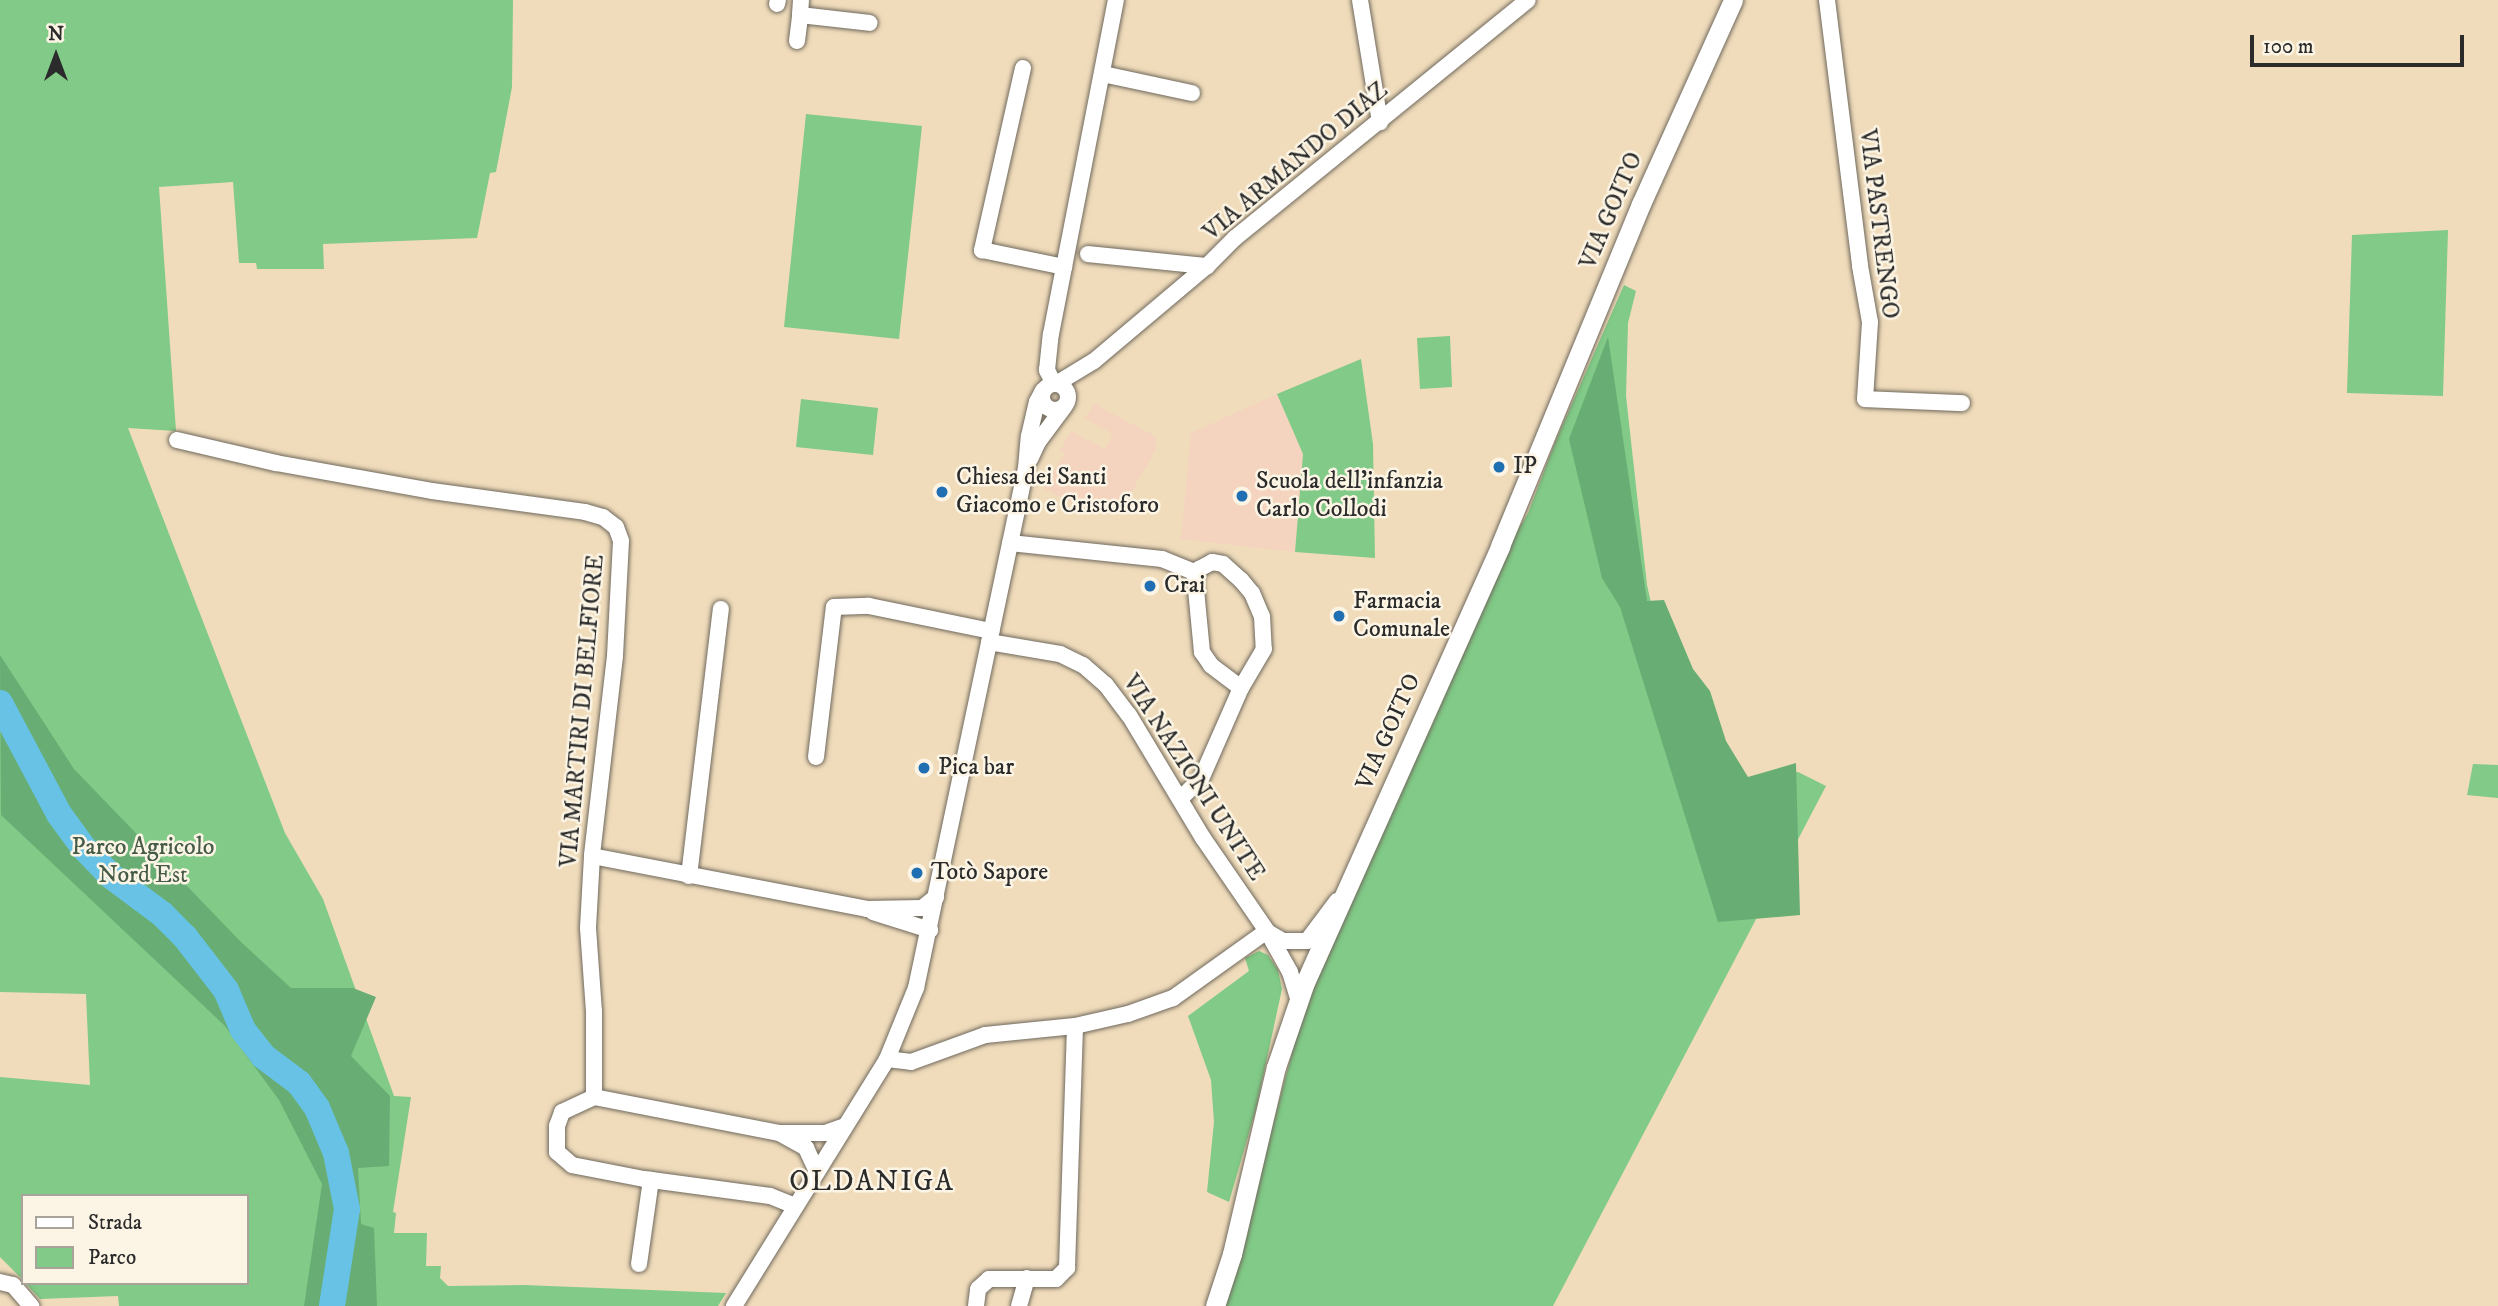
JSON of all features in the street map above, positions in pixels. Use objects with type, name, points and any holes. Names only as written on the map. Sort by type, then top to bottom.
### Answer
[{"type":"street","points":[[1051,386],[1067,390],[1066,403],[1057,410],[1047,408],[1042,400],[1051,386],[1047,363],[1116,0]]},
{"type":"street","points":[[1360,0],[1380,122]]},
{"type":"street","name":"VIA ARMANDO DIAZ","points":[[734,1306],[887,1059],[916,988],[1026,468],[1029,436],[1037,402],[1051,386],[1094,362],[1207,266],[1234,238],[1528,0]]},
{"type":"street","name":"VIA GOITO","points":[[1215,1306],[1232,1254],[1276,1067],[1299,1001],[1341,896],[1500,546],[1641,204],[1734,0]]},
{"type":"street","name":"VIA PASTRENGO","points":[[1827,0],[1860,266],[1870,322],[1865,399],[1962,402]]},
{"type":"street","points":[[797,41],[800,7],[870,23]]},
{"type":"street","points":[[1023,68],[982,250],[1064,267]]},
{"type":"street","points":[[1103,74],[1192,93]]},
{"type":"street","points":[[1088,254],[1207,266]]},
{"type":"street","name":"VIA ARMANDO DIAZ","points":[[1026,468],[1038,442],[1094,362]]},
{"type":"street","name":"VIA MARTIRI DI BELFIORE","points":[[177,440],[276,463],[432,491],[585,512],[603,517],[616,527],[621,541],[615,656],[592,856],[588,928],[594,1011],[594,1097]]},
{"type":"street","points":[[1010,543],[1161,559],[1197,573]]},
{"type":"street","points":[[1180,799],[1201,779],[1241,688],[1264,649],[1265,629],[1258,605],[1241,580],[1223,565],[1207,564],[1197,573]]},
{"type":"street","points":[[1197,573],[1202,652],[1211,665],[1241,688]]},
{"type":"street","name":"VIA NAZIONI UNITE","points":[[816,757],[834,607],[869,606],[1060,654],[1094,673],[1129,715],[1285,961],[1299,1001]]},
{"type":"street","points":[[690,876],[721,609]]},
{"type":"street","points":[[592,856],[867,909],[922,908],[936,897]]},
{"type":"street","points":[[887,1059],[911,1062],[985,1035],[1075,1026],[1128,1014],[1173,998],[1267,932],[1283,941],[1307,941],[1341,896]]},
{"type":"street","points":[[867,909],[897,922],[929,930]]},
{"type":"street","points":[[976,1306],[978,1289],[989,1279],[1056,1279],[1067,1268],[1075,1026]]},
{"type":"street","points":[[795,1206],[770,1196],[651,1180],[572,1165],[556,1152],[555,1140],[562,1112],[594,1097],[779,1133],[825,1133],[845,1126]]},
{"type":"street","points":[[779,1133],[806,1148],[817,1172]]},
{"type":"street","points":[[639,1264],[651,1180]]},
{"type":"street","points":[[1019,1306],[1027,1278]]},
{"type":"street","points":[[7,1283],[31,1306]]},
{"type":"shaded area","name":"Scuola dell'infanzia Carlo Collodi","points":[[1277,394],[1303,454],[1295,552],[1181,539],[1191,433]]},
{"type":"shaded area","points":[[1094,404],[1155,436],[1156,449],[1128,498],[1073,504],[1043,488],[1065,454],[1060,451],[1071,431],[1105,449],[1113,434],[1085,418]]},
{"type":"green space","name":"Parco Agricolo Nord Est","points":[[0,0],[513,0],[512,87],[496,172],[490,173],[477,238],[323,244],[324,269],[257,269],[256,263],[239,263],[233,182],[159,187],[176,431],[128,428],[285,833],[323,899],[394,1096],[411,1097],[393,1212],[396,1213],[394,1233],[427,1233],[426,1266],[441,1266],[440,1278],[448,1286],[524,1285],[726,1293],[718,1306],[119,1306],[118,1296],[40,1299],[27,1285],[248,1285],[248,1194],[21,1194],[21,1278],[0,1257],[0,1077],[90,1085],[86,994],[0,992]]},
{"type":"green space","points":[[806,114],[922,126],[899,339],[784,327]]},
{"type":"green space","points":[[2448,230],[2443,396],[2347,393],[2352,235]]},
{"type":"green space","points":[[1624,285],[1636,291],[1628,323],[1626,396],[1647,585],[1661,647],[1725,803],[1757,776],[1798,772],[1826,786],[1553,1306],[1224,1306],[1295,1042],[1311,994],[1508,547],[1528,513],[1556,440]]},
{"type":"green space","points":[[1450,336],[1452,387],[1420,389],[1417,338]]},
{"type":"green space","points":[[1608,337],[1647,601],[1664,600],[1693,669],[1710,691],[1726,741],[1748,777],[1796,763],[1800,915],[1718,922],[1620,607],[1602,578],[1569,439]]},
{"type":"green space","points":[[1361,359],[1373,444],[1375,558],[1295,552],[1303,454],[1277,394]]},
{"type":"green space","points":[[801,399],[878,408],[873,455],[796,447]]},
{"type":"green space","points":[[0,655],[74,769],[241,942],[291,988],[353,988],[376,997],[351,1056],[390,1096],[389,1166],[358,1168],[361,1224],[374,1228],[377,1306],[304,1306],[322,1184],[279,1100],[224,1025],[1,815]]},
{"type":"green space","points":[[2473,764],[2498,765],[2498,798],[2467,795]]},
{"type":"green space","points":[[1259,951],[1268,955],[1278,970],[1282,989],[1256,1109],[1229,1202],[1207,1192],[1214,1122],[1211,1080],[1188,1016],[1249,971],[1245,958]]},
{"type":"waterway","points":[[0,703],[59,814],[83,847],[111,876],[162,914],[185,937],[226,990],[243,1030],[263,1056],[299,1083],[317,1108],[336,1153],[347,1209],[332,1306]]},
{"type":"place","name":"IP","points":[[1499,467]]},
{"type":"place","name":"Chiesa dei Santi Giacomo e Cristoforo","points":[[942,492]]},
{"type":"place","name":"Scuola dell'infanzia Carlo Collodi","points":[[1242,496]]},
{"type":"place","name":"Crai","points":[[1150,586]]},
{"type":"place","name":"Farmacia Comunale","points":[[1339,616]]},
{"type":"place","name":"Pica bar","points":[[924,768]]},
{"type":"place","name":"Totò Sapore","points":[[917,873]]},
{"type":"district","name":"OLDANIGA","points":[[872,1182]]}]
